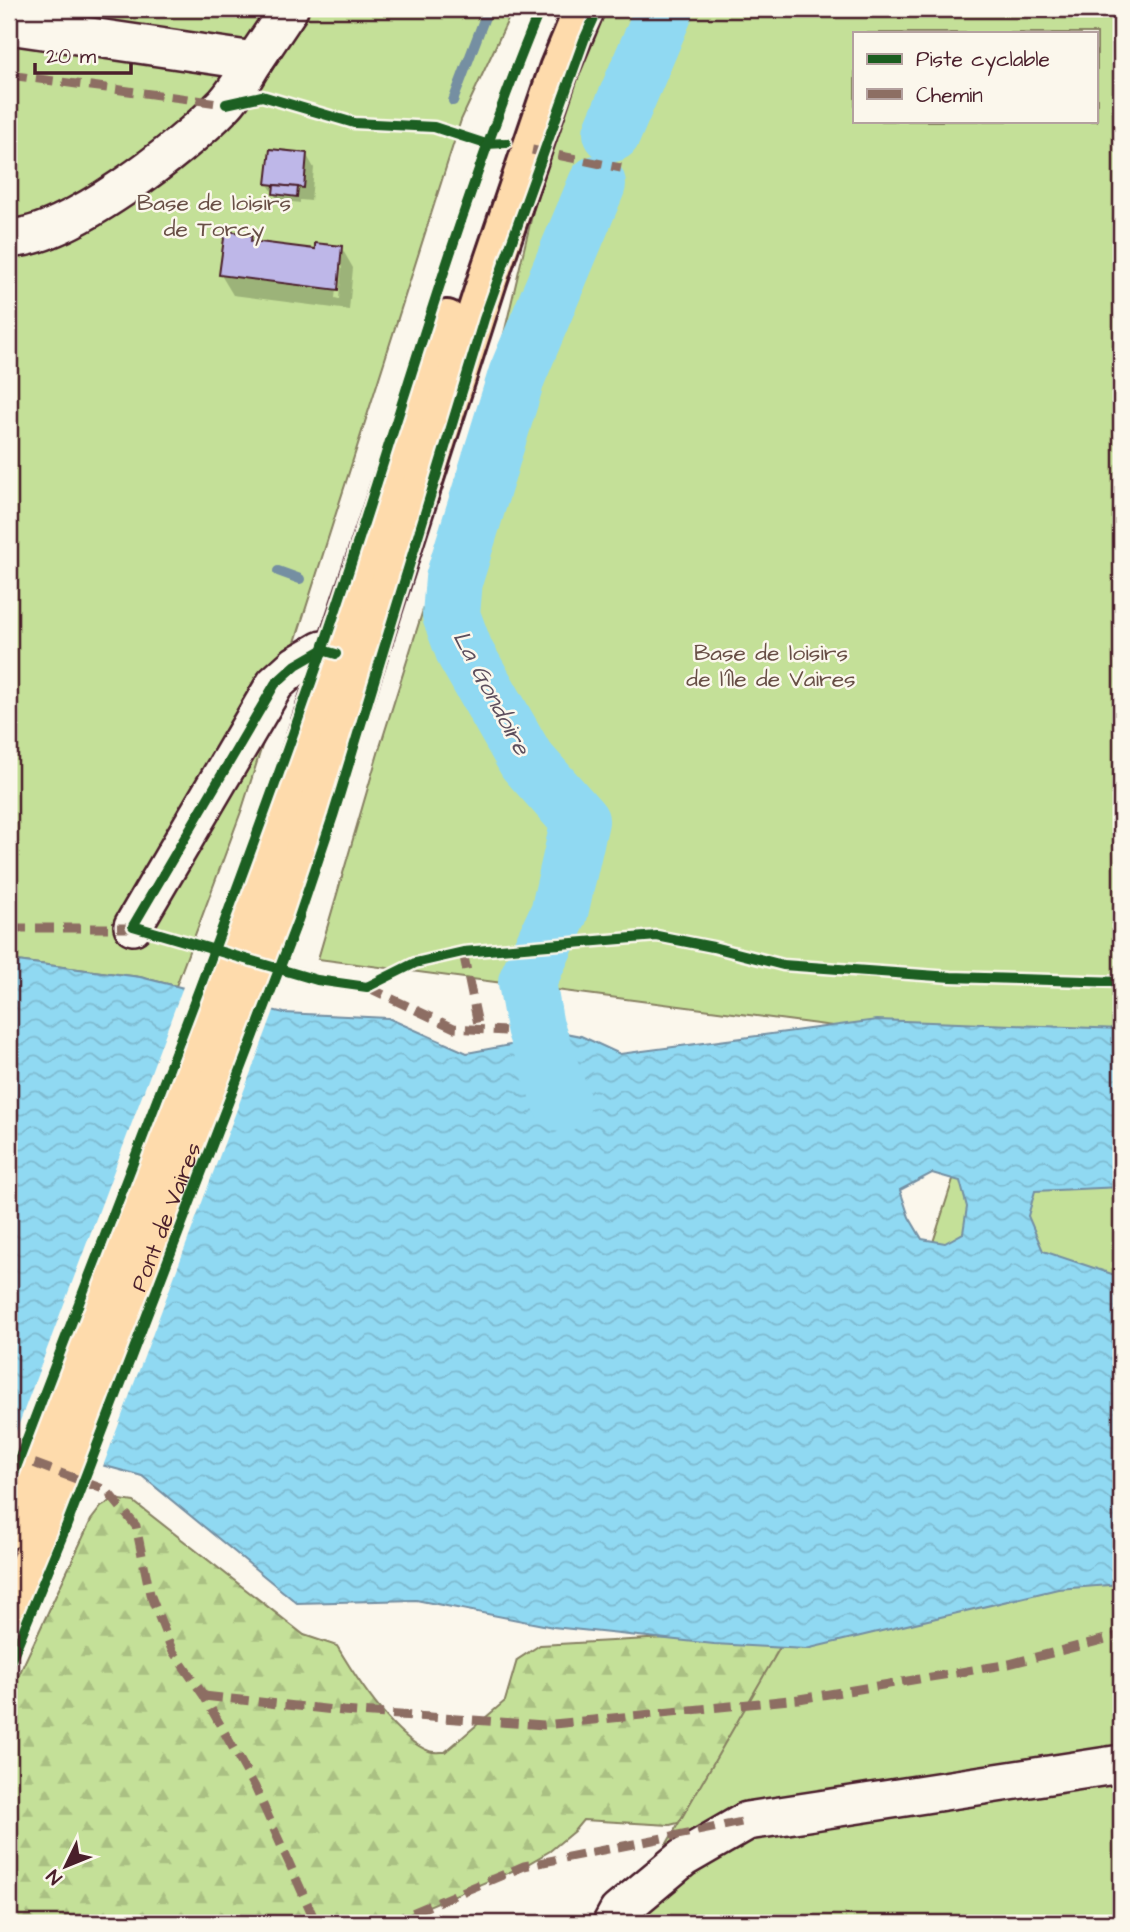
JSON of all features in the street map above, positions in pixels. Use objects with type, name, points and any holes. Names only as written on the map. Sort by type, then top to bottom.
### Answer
[{"type":"main road","points":[[266,909],[272,842],[336,654],[491,144],[557,9]]},
{"type":"main road","points":[[266,909],[559,69],[584,9]]},
{"type":"main road","name":"Pont de Vaires","points":[[9,1614],[25,1519],[266,909]]},
{"type":"street","points":[[9,238],[47,230],[80,214],[152,168],[226,104],[289,9]]},
{"type":"street","points":[[9,25],[254,61]]},
{"type":"street","points":[[133,926],[275,684],[296,665],[322,650],[336,654]]},
{"type":"street","points":[[612,1923],[618,1912],[683,1857],[747,1821],[1121,1764]]},
{"type":"path","points":[[434,127],[491,144]]},
{"type":"green space","name":"Base de loisirs de Torcy","points":[[9,9],[513,9],[461,120],[242,809],[176,986],[140,977],[9,960]]},
{"type":"green space","name":"Base de loisirs de l'Île de Vaires","points":[[604,9],[1121,9],[1121,1923],[621,1923],[834,1554],[995,1047],[318,959],[379,750],[487,406],[533,211],[573,86]]},
{"type":"green space","points":[[114,1499],[134,1502],[304,1635],[337,1646],[365,1690],[389,1720],[415,1744],[431,1752],[445,1752],[505,1701],[517,1660],[540,1645],[666,1638],[806,1649],[796,1793],[670,1825],[583,1820],[550,1851],[524,1866],[388,1923],[9,1923],[9,1696],[91,1520],[101,1507]]},
{"type":"water","points":[[9,960],[140,977],[284,1013],[388,1018],[467,1053],[510,1045],[535,1027],[581,1036],[620,1054],[877,1020],[1121,1029],[1121,1187],[1035,1191],[1028,1216],[1043,1251],[1121,1277],[1121,1584],[1058,1589],[806,1649],[714,1644],[553,1627],[416,1600],[297,1603],[142,1476],[9,1440]],"holes":[[[932,1173],[960,1181],[967,1207],[963,1233],[945,1243],[922,1239],[909,1217],[900,1190]]]},
{"type":"pier","points":[[184,984],[225,995],[49,1455],[11,1445]]},
{"type":"pier","points":[[237,998],[275,1008],[102,1469],[63,1459]]},
{"type":"building","points":[[270,149],[307,153],[304,188],[266,184]]},
{"type":"building","points":[[274,185],[298,187],[297,197],[273,194]]},
{"type":"building","points":[[225,231],[252,234],[251,241],[315,249],[315,243],[342,246],[338,290],[219,275]]},
{"type":"waterway","points":[[453,101],[488,9]]},
{"type":"waterway","name":"La Gondoire","points":[[612,133],[665,9]]},
{"type":"waterway","name":"La Gondoire","points":[[562,1103],[535,1027],[527,982],[559,913],[580,821],[526,760],[465,653],[451,615],[454,579],[517,375],[597,184]]},
{"type":"waterway","points":[[278,571],[300,579]]},
{"type":"waterway","points":[[431,622],[451,615]]},
{"type":"marked path","points":[[9,75],[231,103]]},
{"type":"marked path","points":[[532,150],[621,168]]},
{"type":"marked path","points":[[9,928],[138,928]]},
{"type":"marked path","points":[[463,952],[479,1029]]},
{"type":"marked path","points":[[367,987],[454,1028],[505,1031]]},
{"type":"marked path","points":[[9,1454],[106,1490],[136,1526],[150,1594],[172,1650],[204,1696],[255,1787],[316,1923]]},
{"type":"marked path","points":[[204,1696],[343,1711],[544,1725],[799,1699],[1009,1664],[1121,1635]]},
{"type":"marked path","points":[[388,1923],[524,1866],[747,1821]]},
{"type":"cycle path","points":[[9,1486],[208,966],[285,756],[349,571],[452,248],[540,9]]},
{"type":"cycle path","points":[[9,1665],[66,1527],[298,920],[333,816],[484,319],[584,40],[598,9]]},
{"type":"cycle path","points":[[226,104],[262,96],[354,123],[434,127],[486,144],[506,143]]},
{"type":"cycle path","points":[[336,654],[322,650],[296,665],[275,684],[133,926],[317,980],[367,987],[415,963],[463,952],[657,936],[783,965],[951,977],[1121,982]]}]
